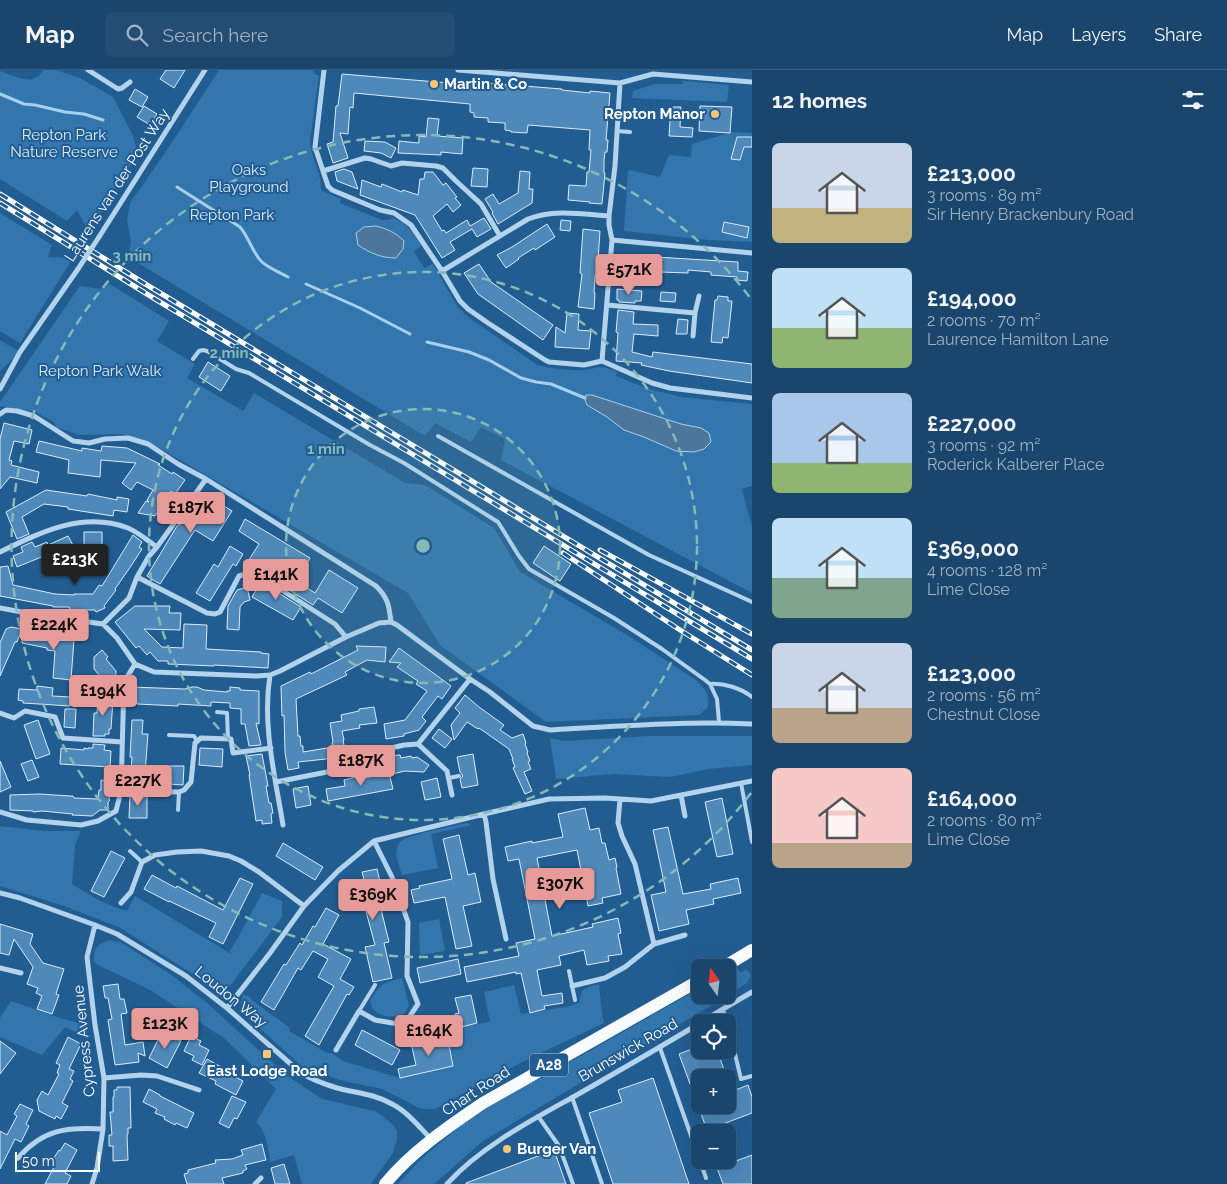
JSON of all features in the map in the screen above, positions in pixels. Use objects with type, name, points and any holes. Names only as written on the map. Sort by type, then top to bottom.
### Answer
[{"type":"main road","points":[[736,960],[752,950]]},
{"type":"main road","name":"Chart Road","points":[[386,1184],[403,1164],[483,1103],[691,985]]},
{"type":"street","points":[[88,70],[118,89],[130,82]]},
{"type":"street","name":"Laurens van der Post Way","points":[[0,389],[20,352],[78,269],[204,70]]},
{"type":"street","points":[[324,70],[315,148],[328,186],[332,190],[380,210],[394,213],[411,225],[459,300],[468,309],[549,362],[584,365],[602,361],[654,384],[670,388],[752,398]]},
{"type":"street","points":[[458,70],[525,73],[620,83],[653,74],[752,82]]},
{"type":"street","points":[[693,70],[693,77]]},
{"type":"street","points":[[602,361],[612,240],[609,216],[615,166],[620,83]]},
{"type":"street","points":[[323,171],[365,158],[391,166],[402,163],[444,168],[481,204],[500,236]]},
{"type":"street","points":[[442,271],[528,219],[548,213],[565,212],[609,216]]},
{"type":"street","points":[[612,240],[752,253]]},
{"type":"street","points":[[692,336],[699,296]]},
{"type":"street","points":[[608,305],[695,313]]},
{"type":"street","points":[[0,414],[6,410],[17,410],[34,416],[74,441],[89,443],[104,439],[128,438],[148,444],[376,586],[387,599],[390,607],[391,622]]},
{"type":"street","points":[[103,624],[129,598],[137,577],[149,556],[206,479]]},
{"type":"street","points":[[0,552],[52,529],[76,522],[111,523],[130,529],[156,547]]},
{"type":"street","points":[[137,577],[216,617],[239,576],[250,573],[258,575],[336,624],[346,637]]},
{"type":"street","points":[[0,608],[103,624],[135,664],[154,672],[257,676],[270,676],[346,637],[379,623],[391,622],[490,692],[534,726],[550,730],[719,722],[752,724]]},
{"type":"street","points":[[0,812],[27,820],[81,825],[98,821],[116,811],[121,791],[124,682],[135,664]]},
{"type":"street","points":[[270,676],[267,722],[283,825]]},
{"type":"street","points":[[418,744],[470,679]]},
{"type":"street","points":[[0,713],[14,718],[25,711],[55,717],[64,738],[122,742]]},
{"type":"street","points":[[121,791],[179,792],[184,790],[192,782],[195,743],[201,738],[231,739],[233,753],[271,748]]},
{"type":"street","points":[[276,782],[378,762],[383,750],[418,744],[447,771],[452,795]]},
{"type":"street","points":[[227,1008],[270,954],[304,906],[338,871],[374,841],[550,799],[620,798],[651,801],[752,781]]},
{"type":"street","points":[[682,795],[685,816]]},
{"type":"street","points":[[620,798],[618,823],[635,864],[654,944]]},
{"type":"street","points":[[484,814],[493,878],[506,939]]},
{"type":"street","points":[[336,1050],[359,1011],[375,1020],[404,1025],[418,1004],[407,976],[408,922],[392,877],[374,841]]},
{"type":"street","points":[[121,903],[131,892],[142,862],[155,855],[176,852],[201,852],[229,856],[241,861],[259,872],[304,906]]},
{"type":"street","name":"Loudon Way","points":[[0,893],[95,924],[117,934],[186,976],[227,1008],[302,1074],[326,1085],[375,1096],[392,1103],[405,1113],[432,1141]]},
{"type":"street","name":"Cypress Avenue","points":[[92,1184],[97,1168],[103,1130],[104,1078],[95,1025],[88,957],[95,924]]},
{"type":"street","points":[[572,986],[605,978],[625,968],[654,944],[685,935]]},
{"type":"street","points":[[0,968],[21,974]]},
{"type":"street","name":"Brunswick Road","points":[[716,1014],[752,992]]},
{"type":"street","name":"Brunswick Road","points":[[447,1184],[486,1148],[538,1116],[691,1029]]},
{"type":"street","points":[[104,1078],[141,1075],[157,1076],[199,1090]]},
{"type":"street","points":[[18,1158],[24,1150],[40,1138],[62,1130],[79,1128],[103,1130]]},
{"type":"street","points":[[255,1184],[261,1178]]},
{"type":"lane","points":[[617,132],[630,132]]},
{"type":"lane","points":[[193,359],[199,351],[211,352],[236,369],[249,373],[370,445],[404,463],[498,522],[529,569],[614,618],[662,649],[710,684],[717,699],[719,722]]},
{"type":"lane","points":[[438,436],[649,555],[752,602]]},
{"type":"lane","points":[[710,684],[723,684],[747,693],[752,697]]},
{"type":"lane","points":[[218,712],[227,713],[228,739]]},
{"type":"lane","points":[[168,735],[194,736],[197,741]]},
{"type":"lane","points":[[449,778],[459,776]]},
{"type":"lane","points":[[741,783],[752,842]]},
{"type":"lane","points":[[178,810],[179,792]]},
{"type":"lane","points":[[130,852],[142,862]]},
{"type":"lane","points":[[569,971],[575,1000]]},
{"type":"lane","points":[[359,1011],[376,985]]},
{"type":"lane","points":[[722,1010],[723,1014]]},
{"type":"lane","points":[[660,1048],[706,1178]]},
{"type":"lane","points":[[736,1059],[741,1079],[752,1076]]},
{"type":"lane","points":[[572,1097],[602,1184]]},
{"type":"lane","points":[[538,1116],[559,1146],[573,1184]]},
{"type":"green space","name":"Repton Park Nature Reserve","points":[[44,70],[56,70],[80,78],[113,97],[133,136],[138,153],[89,228],[86,227],[77,210],[67,221],[0,179],[0,71],[18,78],[32,79]]},
{"type":"green space","name":"Repton Park","points":[[219,70],[313,70],[319,76],[310,145],[322,191],[341,199],[340,203],[382,220],[393,218],[406,226],[421,246],[414,251],[424,268],[433,264],[457,306],[468,317],[536,364],[573,370],[603,367],[617,372],[616,376],[646,388],[681,397],[752,404],[752,486],[742,489],[752,527],[752,593],[501,460],[505,439],[481,427],[471,442],[435,423],[425,436],[128,257],[131,243],[127,220],[130,203]]},
{"type":"green space","points":[[683,81],[729,85],[727,102],[632,98],[633,91],[655,84],[683,84]]},
{"type":"green space","points":[[732,132],[752,133],[752,137],[737,137],[731,158],[740,160],[744,147],[752,147],[752,242],[708,240],[624,231],[629,170],[660,177],[669,155],[691,157],[692,144]],"holes":[[[724,222],[749,227],[747,238],[722,232]]]},
{"type":"green space","points":[[0,213],[52,245],[48,257],[73,258],[20,343],[0,331]]},
{"type":"green space","name":"Repton Park Walk","points":[[110,284],[169,321],[157,341],[195,364],[187,378],[243,411],[254,393],[405,483],[425,485],[494,528],[520,572],[627,635],[696,680],[706,692],[708,707],[699,715],[546,722],[440,645],[408,593],[156,446],[123,434],[79,435],[56,427],[54,422],[35,412],[0,406],[0,402],[80,286],[101,289]]},
{"type":"green space","points":[[0,340],[20,352],[0,371]]},
{"type":"green space","points":[[650,736],[752,736],[752,765],[708,769],[670,777],[613,774],[556,779],[550,738],[563,741]]},
{"type":"green space","points":[[467,823],[472,825],[431,834],[438,868],[402,875],[396,855],[400,842],[426,832]]},
{"type":"green space","points":[[0,826],[44,831],[81,831],[75,845],[72,884],[105,903],[127,911],[135,896],[231,954],[230,951],[262,893],[282,901],[282,917],[230,986],[213,990],[191,973],[119,927],[64,906],[0,886]]},
{"type":"green space","points":[[439,919],[445,951],[420,955],[419,923]]},
{"type":"green space","points":[[110,940],[122,943],[170,974],[207,1003],[286,1075],[322,1099],[375,1111],[394,1126],[397,1131],[397,1139],[393,1153],[371,1184],[302,1184],[294,1155],[270,1162],[265,1135],[256,1122],[276,1089],[224,1038],[150,990],[94,962],[95,950],[102,943]]},
{"type":"green space","points":[[736,968],[741,973],[746,969],[751,975],[747,983],[736,990]]},
{"type":"green space","points":[[402,978],[409,1006],[404,1014],[387,1016],[379,1014],[372,1008],[370,1001],[380,987]]},
{"type":"green space","points":[[599,984],[604,1023],[526,1060],[435,1109],[417,1107],[382,1089],[339,1080],[307,1067],[305,1069],[245,1015],[241,1005],[243,995],[248,995],[253,1001],[290,1028],[289,1031],[327,1053],[332,1053],[343,1061],[400,1078],[453,1066],[446,1031],[457,1027],[490,1022],[484,992],[514,985],[521,1014],[571,1006],[580,1002],[581,993],[585,989]]},
{"type":"green space","points":[[691,993],[691,1004],[714,1004],[697,1014],[691,1014],[691,1018],[483,1141],[434,1184],[398,1184],[421,1159],[465,1122],[515,1090],[544,1077]]},
{"type":"green space","points":[[11,1001],[79,1023],[81,1035],[65,1027],[42,1055],[0,1037],[0,1018]]},
{"type":"shaded area","points":[[376,226],[391,231],[404,241],[403,249],[396,258],[376,255],[358,245],[356,233],[364,227]]},
{"type":"shaded area","points":[[586,395],[592,395],[681,424],[701,428],[709,433],[711,442],[704,449],[694,452],[676,451],[624,430],[587,405]]},
{"type":"building","points":[[166,70],[185,70],[174,88],[160,79]]},
{"type":"building","points":[[342,74],[473,85],[473,82],[590,93],[590,91],[610,93],[602,204],[568,200],[569,185],[586,186],[591,150],[589,150],[590,130],[528,125],[527,133],[511,132],[505,130],[505,123],[488,122],[488,118],[474,117],[474,113],[470,112],[470,104],[354,93],[353,108],[350,107],[348,134],[340,133],[348,158],[333,163],[327,144],[333,142],[336,106],[338,106]]},
{"type":"building","points":[[135,89],[148,97],[142,107],[129,100]]},
{"type":"building","points":[[144,106],[157,114],[150,125],[137,117]]},
{"type":"building","name":"Repton Manor","points":[[700,106],[732,107],[730,133],[699,131]]},
{"type":"building","points":[[671,107],[681,107],[680,127],[693,128],[692,137],[669,136]]},
{"type":"building","points":[[428,118],[439,119],[437,136],[463,138],[462,154],[441,152],[441,155],[398,153],[399,141],[419,143],[419,136],[426,137]]},
{"type":"building","points":[[737,137],[752,137],[752,147],[744,147],[740,160],[731,159]]},
{"type":"building","points":[[365,141],[385,142],[396,148],[391,158],[381,153],[364,151]]},
{"type":"building","points":[[473,168],[488,169],[487,187],[471,186]]},
{"type":"building","points":[[344,169],[352,172],[358,189],[337,181],[335,172]]},
{"type":"building","points":[[520,171],[530,172],[529,189],[533,189],[532,203],[498,224],[485,199],[493,194],[499,204],[518,193]]},
{"type":"building","points":[[425,172],[433,172],[443,185],[446,183],[461,205],[453,212],[447,204],[433,216],[442,231],[444,230],[446,233],[467,220],[470,226],[484,218],[491,229],[477,237],[472,229],[450,242],[455,250],[442,258],[415,215],[360,195],[362,180],[381,187],[382,184],[402,192],[403,190],[418,195],[420,179],[424,179]]},
{"type":"building","points":[[561,220],[571,221],[570,231],[560,230]]},
{"type":"building","points":[[724,222],[749,227],[747,238],[722,232]]},
{"type":"building","points":[[547,224],[555,237],[518,258],[506,268],[497,255]]},
{"type":"building","points":[[583,229],[600,231],[597,275],[595,275],[594,309],[578,307],[582,274],[580,273]]},
{"type":"building","points":[[623,255],[738,262],[738,271],[748,272],[747,281],[737,280],[737,277],[711,275],[711,272],[688,270],[688,273],[661,273],[622,269]]},
{"type":"building","points":[[479,264],[491,282],[553,325],[543,340],[478,294],[464,273]]},
{"type":"building","points":[[617,289],[642,291],[641,301],[635,301],[635,303],[619,302],[617,300]]},
{"type":"building","points":[[661,292],[676,293],[675,302],[660,301]]},
{"type":"building","points":[[718,296],[728,297],[728,301],[732,301],[728,338],[723,337],[722,343],[711,342],[715,300],[717,300]]},
{"type":"building","points":[[618,310],[634,312],[633,324],[658,325],[658,336],[634,334],[632,352],[652,357],[653,352],[752,364],[752,383],[669,371],[641,365],[642,363],[616,361]]},
{"type":"building","points":[[567,313],[579,314],[578,330],[591,331],[589,349],[555,347],[556,327],[565,333]]},
{"type":"building","points":[[678,319],[688,320],[687,334],[676,334]]},
{"type":"building","points":[[208,362],[230,376],[221,391],[199,377]]},
{"type":"building","points":[[4,423],[32,430],[29,444],[14,441],[9,460],[12,461],[11,465],[39,472],[37,483],[10,477],[0,489],[0,439]]},
{"type":"building","points":[[39,441],[82,451],[82,448],[101,451],[102,446],[127,448],[160,464],[158,465],[185,480],[175,494],[171,491],[155,516],[138,513],[146,501],[149,502],[147,500],[153,490],[137,482],[131,490],[122,483],[136,463],[101,460],[100,477],[68,473],[69,460],[36,452]]},
{"type":"building","points":[[46,490],[87,496],[88,494],[117,500],[117,497],[129,499],[127,512],[114,510],[113,516],[44,504],[22,517],[29,534],[17,539],[6,512]]},
{"type":"building","points":[[204,493],[232,511],[213,541],[195,530],[160,584],[147,576],[177,526],[182,521],[186,523]]},
{"type":"building","points":[[245,519],[310,558],[296,581],[315,593],[329,570],[358,588],[342,613],[318,598],[313,605],[247,563],[259,544],[239,531]]},
{"type":"building","points":[[84,532],[102,532],[102,546],[84,552]]},
{"type":"building","points":[[133,535],[142,542],[139,547],[142,549],[104,606],[105,608],[96,612],[95,610],[80,610],[80,613],[71,613],[69,607],[53,607],[0,596],[0,567],[8,566],[13,585],[55,594],[93,594],[99,585],[102,586]]},
{"type":"building","points":[[68,536],[74,547],[57,555],[56,551],[17,567],[13,556],[23,552],[21,547],[32,542],[35,547],[47,542],[48,545]]},
{"type":"building","points":[[230,546],[243,554],[236,566],[233,564],[210,601],[196,593],[214,564],[218,567]]},
{"type":"building","points":[[544,546],[571,564],[560,581],[533,563]]},
{"type":"building","points":[[261,582],[301,607],[293,620],[252,597]]},
{"type":"building","points":[[247,587],[250,600],[244,602],[240,607],[239,630],[227,629],[228,606],[237,590]]},
{"type":"building","points":[[135,606],[170,606],[169,613],[181,613],[180,630],[144,629],[162,647],[183,648],[184,624],[207,625],[206,649],[269,654],[268,668],[168,664],[168,661],[158,661],[150,652],[147,655],[139,646],[136,648],[115,622]]},
{"type":"building","points":[[11,627],[22,629],[0,676],[0,643],[6,629]]},
{"type":"building","points":[[23,629],[74,639],[71,680],[53,678],[55,651],[22,643]]},
{"type":"building","points":[[356,646],[386,647],[385,662],[367,660],[345,672],[347,675],[296,699],[298,736],[300,736],[303,752],[333,747],[330,723],[342,721],[341,715],[359,711],[359,709],[374,707],[377,723],[359,725],[360,728],[342,731],[347,762],[336,764],[335,758],[298,762],[299,768],[288,770],[281,686],[310,672],[311,674],[358,650]]},
{"type":"building","points":[[399,648],[451,686],[442,699],[438,696],[422,717],[426,721],[419,730],[404,734],[404,736],[386,739],[384,724],[405,720],[427,691],[416,684],[418,681],[397,667],[401,663],[389,662]]},
{"type":"building","points":[[102,650],[108,657],[106,659],[116,671],[115,683],[99,682],[99,675],[94,669],[94,657]]},
{"type":"building","points":[[37,686],[53,688],[52,696],[70,697],[70,706],[23,703],[23,701],[18,700],[19,689],[37,690]]},
{"type":"building","points":[[131,687],[185,689],[197,687],[204,690],[227,692],[230,691],[230,687],[240,688],[240,690],[259,691],[259,724],[256,723],[261,745],[249,746],[245,724],[241,724],[241,709],[230,708],[230,703],[211,702],[211,706],[137,704],[137,702],[131,702]]},
{"type":"building","points":[[465,695],[504,725],[500,730],[512,738],[523,734],[531,769],[524,772],[532,791],[525,794],[513,768],[515,767],[509,749],[479,728],[467,722],[454,740],[451,725],[460,713],[455,708]]},
{"type":"building","points":[[98,698],[113,699],[111,729],[109,729],[109,734],[105,734],[105,736],[93,736],[94,713],[97,713]]},
{"type":"building","points":[[65,709],[76,709],[75,728],[64,727]]},
{"type":"building","points":[[38,720],[50,754],[36,759],[24,725]]},
{"type":"building","points":[[132,720],[143,720],[142,734],[148,734],[144,787],[130,787]]},
{"type":"building","points":[[439,729],[452,739],[445,748],[432,738]]},
{"type":"building","points":[[93,744],[105,745],[104,750],[111,751],[110,767],[60,764],[61,748],[84,750],[84,748],[93,748]]},
{"type":"building","points":[[200,748],[223,749],[222,767],[199,765]]},
{"type":"building","points":[[262,754],[269,803],[271,803],[273,813],[271,814],[272,823],[262,824],[262,820],[256,821],[246,756]]},
{"type":"building","points":[[473,754],[478,785],[462,788],[460,779],[463,776],[460,772],[457,757]]},
{"type":"building","points":[[400,755],[401,758],[417,757],[429,765],[424,772],[405,771],[392,774],[389,756]]},
{"type":"building","points":[[32,760],[39,777],[28,781],[21,764]]},
{"type":"building","points":[[0,761],[11,787],[0,792]]},
{"type":"building","points":[[169,766],[184,766],[183,785],[169,784]]},
{"type":"building","points":[[389,773],[393,789],[328,801],[326,789],[345,786],[344,780],[359,776],[360,779]]},
{"type":"building","points":[[437,778],[441,797],[425,800],[421,782]]},
{"type":"building","points":[[101,780],[111,781],[108,810],[100,810],[92,816],[10,810],[10,795],[40,794],[98,799],[99,790],[101,790]]},
{"type":"building","points":[[308,786],[311,805],[296,808],[293,789]]},
{"type":"building","points":[[130,796],[147,796],[147,818],[129,818]]},
{"type":"building","points":[[722,798],[733,854],[717,857],[705,802]]},
{"type":"building","points":[[585,808],[590,830],[599,828],[602,843],[605,843],[609,860],[615,858],[621,894],[602,898],[603,903],[588,906],[577,850],[537,858],[552,936],[593,927],[592,924],[618,918],[621,933],[618,934],[622,954],[608,956],[609,961],[587,965],[584,950],[559,956],[561,965],[537,970],[542,996],[562,993],[563,1003],[544,1006],[545,1009],[530,1013],[521,973],[516,974],[516,972],[467,982],[464,967],[519,956],[516,943],[535,939],[519,859],[508,861],[505,847],[563,837],[558,814]]},
{"type":"building","points":[[668,827],[683,894],[711,889],[710,884],[738,878],[741,893],[713,899],[714,904],[686,910],[689,924],[659,931],[651,895],[666,892],[653,830]]},
{"type":"building","points":[[459,835],[468,875],[475,873],[481,902],[463,906],[472,946],[456,949],[445,897],[414,903],[411,890],[420,888],[419,886],[452,879],[443,839]]},
{"type":"building","points":[[283,843],[323,867],[315,880],[276,856]]},
{"type":"building","points":[[111,851],[125,858],[104,897],[91,891]]},
{"type":"building","points":[[377,869],[381,886],[384,885],[388,904],[380,905],[389,942],[384,943],[392,978],[373,982],[365,947],[375,945],[364,904],[348,908],[343,888],[365,883],[362,872]]},
{"type":"building","points":[[152,875],[223,910],[240,878],[253,884],[223,944],[209,937],[216,923],[144,889]]},
{"type":"building","points":[[326,908],[339,915],[323,944],[351,959],[340,979],[354,987],[349,995],[347,994],[319,1045],[305,1036],[334,986],[318,977],[328,959],[313,951],[301,970],[298,968],[274,1010],[261,1002],[284,964],[286,965],[300,943],[302,945]]},
{"type":"building","points":[[0,924],[33,934],[30,944],[43,963],[64,969],[56,994],[59,995],[52,1014],[37,1009],[42,996],[36,993],[38,988],[27,984],[33,967],[14,939],[9,955],[0,953]]},
{"type":"building","points":[[458,959],[461,974],[420,983],[417,968]]},
{"type":"building","points":[[118,984],[120,999],[124,999],[127,1013],[121,1014],[125,1045],[143,1042],[145,1056],[138,1053],[139,1062],[115,1065],[108,1020],[112,1019],[108,998],[105,998],[103,986]]},
{"type":"building","points":[[471,995],[477,1023],[458,1028],[455,1014],[459,1013],[455,998]]},
{"type":"building","points":[[362,1030],[400,1050],[392,1065],[355,1045]]},
{"type":"building","points":[[162,1032],[181,1041],[167,1068],[149,1058]]},
{"type":"building","points":[[447,1035],[453,1066],[400,1078],[398,1069],[416,1065],[411,1043]]},
{"type":"building","points":[[191,1036],[201,1041],[199,1045],[209,1050],[202,1065],[192,1060],[194,1056],[184,1051]]},
{"type":"building","points":[[68,1037],[81,1044],[69,1069],[74,1071],[70,1079],[73,1081],[62,1103],[68,1106],[61,1119],[56,1116],[55,1119],[39,1111],[37,1100],[42,1091],[48,1095],[59,1074],[57,1073],[60,1065],[56,1063]]},
{"type":"building","points":[[0,1041],[16,1053],[0,1074]]},
{"type":"building","points":[[691,1049],[691,1059],[720,1059],[724,1069],[691,1069],[691,1087],[679,1054]]},
{"type":"building","points":[[207,1059],[223,1068],[222,1070],[243,1081],[236,1095],[215,1084],[216,1081],[199,1073]]},
{"type":"building","points":[[653,1078],[689,1184],[613,1184],[589,1113],[622,1102],[618,1090]]},
{"type":"building","points":[[748,1085],[752,1097],[752,1113],[723,1124],[705,1124],[701,1114],[736,1114],[736,1090]]},
{"type":"building","points":[[117,1087],[130,1087],[131,1128],[128,1128],[127,1135],[128,1160],[113,1161],[113,1146],[109,1146],[109,1135],[112,1135],[110,1112],[113,1112],[114,1090],[117,1090]]},
{"type":"building","points":[[149,1089],[194,1113],[187,1128],[176,1123],[175,1125],[164,1119],[165,1117],[155,1113],[157,1109],[143,1102]]},
{"type":"building","points":[[232,1096],[246,1102],[237,1119],[234,1118],[229,1128],[219,1123]]},
{"type":"building","points":[[20,1104],[33,1110],[26,1124],[29,1126],[21,1142],[15,1139],[0,1169],[0,1131],[7,1135],[17,1116],[14,1114]]},
{"type":"building","points":[[65,1143],[77,1150],[65,1173],[71,1176],[67,1184],[45,1184],[54,1167],[55,1163],[52,1161]]},
{"type":"building","points":[[262,1144],[266,1160],[245,1165],[247,1169],[243,1173],[222,1178],[224,1184],[187,1184],[184,1174],[188,1173],[188,1170],[216,1163],[215,1160],[232,1159],[243,1155],[241,1150]]},
{"type":"building","points":[[554,1150],[566,1184],[466,1184],[466,1183]]},
{"type":"building","points":[[752,1155],[752,1184],[723,1184],[717,1169],[736,1169],[736,1161]]},
{"type":"building","points":[[284,1164],[290,1184],[275,1184],[271,1168]]},
{"type":"waterway","points":[[0,94],[24,104],[84,114],[103,120]]},
{"type":"waterway","points":[[177,187],[240,227],[261,261],[288,277]]},
{"type":"waterway","points":[[306,284],[360,308],[410,334]]},
{"type":"waterway","points":[[427,342],[469,352],[489,360],[521,378],[551,384],[585,398]]},
{"type":"railway","points":[[0,194],[147,285],[752,650]]},
{"type":"railway","points":[[0,203],[155,299],[752,659]]},
{"type":"railway","points":[[600,550],[752,634]]},
{"type":"railway","points":[[563,553],[752,675]]},
{"type":"place","name":"Martin & Co","points":[[434,84]]},
{"type":"place","name":"Repton Manor","points":[[715,114]]},
{"type":"place","name":"East Lodge Road","points":[[267,1054]]},
{"type":"place","name":"Burger Van","points":[[507,1149]]},
{"type":"park label","name":"Oaks Playground","points":[[249,178]]}]
